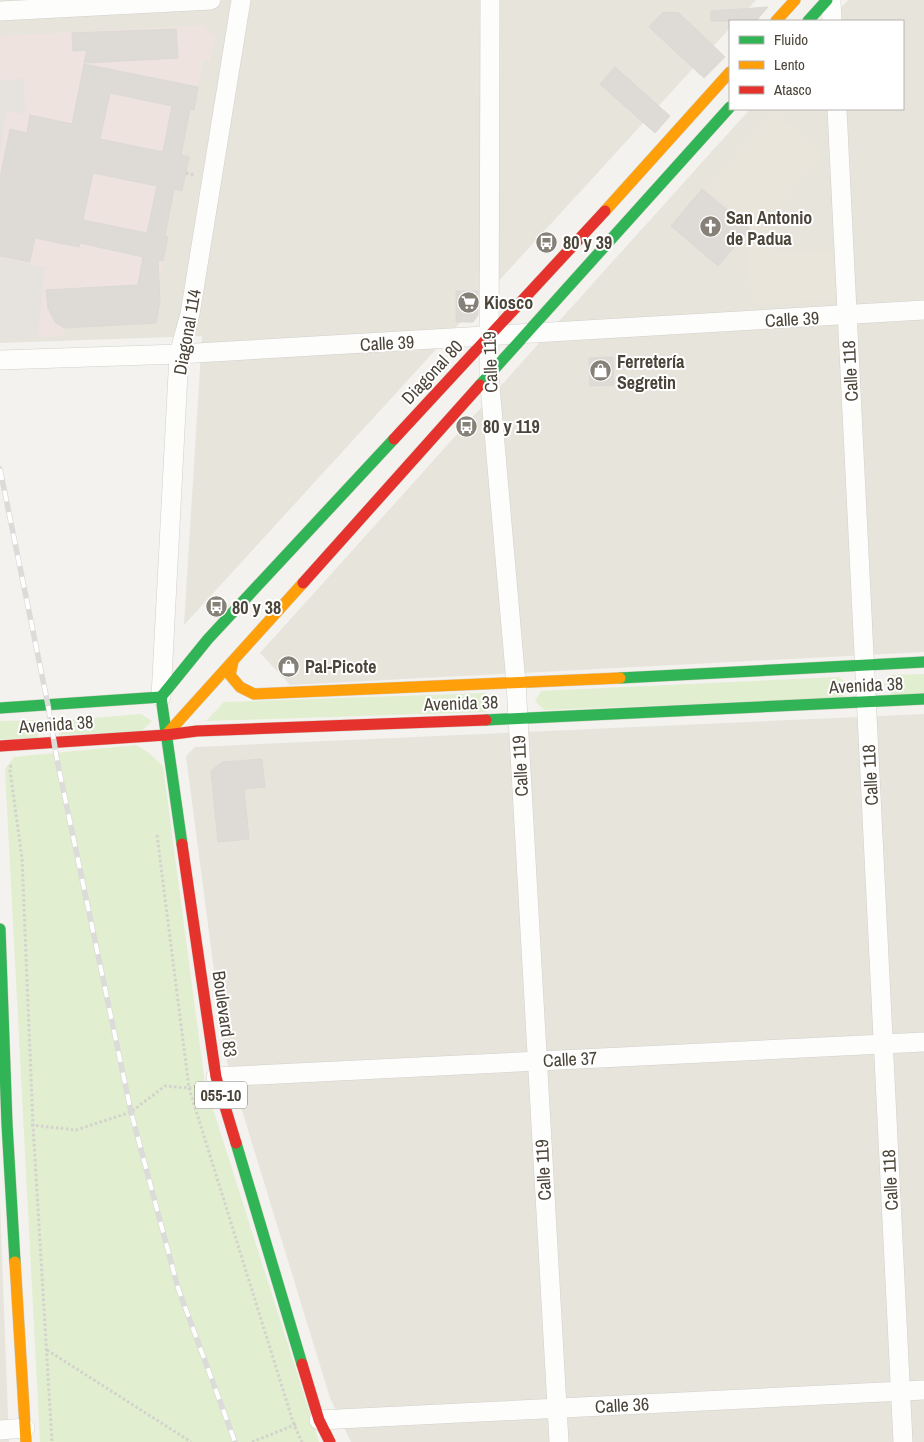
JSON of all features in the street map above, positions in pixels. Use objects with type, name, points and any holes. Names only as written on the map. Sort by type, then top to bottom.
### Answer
[{"type":"main road","points":[[777,20],[795,0]]},
{"type":"main road","points":[[809,20],[827,0]]},
{"type":"main road","name":"Diagonal 80","points":[[160,697],[208,639],[729,73]]},
{"type":"main road","points":[[166,735],[729,108]]},
{"type":"main road","name":"Avenida 38","points":[[233,661],[230,674],[240,686],[254,694],[516,683],[924,662]]},
{"type":"main road","name":"Avenida 38","points":[[0,708],[160,697]]},
{"type":"main road","name":"Boulevard 83","points":[[160,697],[216,1077],[319,1420],[330,1442]]},
{"type":"main road","name":"Avenida 38","points":[[0,746],[166,735],[197,731],[518,719],[924,699]]},
{"type":"main road","points":[[0,929],[2,1084],[7,1124],[26,1435]]},
{"type":"street","points":[[0,11],[212,0]]},
{"type":"street","name":"Diagonal 114","points":[[160,697],[180,354],[190,314],[241,0]]},
{"type":"street","name":"Calle 119","points":[[490,0],[489,375],[516,683],[559,1442]]},
{"type":"street","points":[[831,0],[832,20]]},
{"type":"street","name":"Calle 118","points":[[837,110],[903,1442]]},
{"type":"street","name":"Calle 39","points":[[0,360],[180,354],[924,310]]},
{"type":"street","name":"Calle 37","points":[[216,1077],[924,1042]]},
{"type":"street","name":"Calle 36","points":[[319,1420],[924,1390]]},
{"type":"street","points":[[0,1430],[26,1435]]},
{"type":"path","points":[[12,762],[10,770],[22,858],[33,1125],[52,1442]]},
{"type":"path","points":[[156,829],[189,1088],[294,1425],[302,1442]]},
{"type":"path","points":[[7,1124],[76,1130],[131,1112],[165,1086],[189,1088],[205,1084],[216,1077]]},
{"type":"path","points":[[47,1350],[191,1442]]},
{"type":"path","points":[[252,1442],[294,1425],[319,1420]]},
{"type":"shaded area","points":[[0,0],[756,0],[738,20],[729,20],[729,29],[184,625],[202,336],[0,343]]},
{"type":"shaded area","points":[[848,0],[924,0],[924,652],[290,685],[260,653],[749,110],[904,110],[904,20],[830,20]]},
{"type":"shaded area","points":[[204,25],[215,37],[210,61],[203,60],[194,110],[190,110],[181,155],[189,157],[182,191],[174,190],[165,236],[168,237],[159,284],[160,301],[156,323],[64,328],[64,336],[0,339],[0,36]]},
{"type":"shaded area","points":[[24,79],[25,113],[6,112],[0,155],[0,80]]},
{"type":"shaded area","points":[[775,113],[823,154],[769,215],[772,253],[832,250],[836,295],[832,301],[752,304],[747,253],[756,232],[743,229],[745,220],[706,188]]},
{"type":"shaded area","points":[[0,257],[45,267],[38,338],[0,339]]},
{"type":"shaded area","points":[[924,714],[924,1442],[351,1442],[330,1398],[225,1055],[186,756],[195,747]]},
{"type":"shaded area","points":[[0,1202],[9,1442],[0,1442]]},
{"type":"green space","points":[[924,674],[924,693],[892,695],[884,685],[891,675]]},
{"type":"green space","points":[[839,677],[850,686],[842,698],[544,710],[535,701],[541,691]]},
{"type":"green space","points":[[485,693],[494,701],[486,712],[206,721],[224,702]]},
{"type":"green space","points":[[141,714],[152,721],[142,731],[59,735],[57,721]]},
{"type":"green space","points":[[37,720],[38,738],[0,739],[0,721]]},
{"type":"green space","points":[[136,745],[149,753],[163,766],[205,1084],[319,1442],[40,1442],[5,769],[14,757]]},
{"type":"building","points":[[768,7],[757,20],[711,21],[711,11]]},
{"type":"building","points":[[663,12],[679,13],[725,57],[704,78],[649,27]]},
{"type":"building","points":[[176,29],[178,58],[84,63],[87,50],[73,51],[72,33]]},
{"type":"building","points":[[84,64],[198,87],[194,110],[190,109],[181,155],[189,157],[182,191],[174,189],[165,236],[168,237],[163,261],[158,260],[160,301],[156,323],[64,328],[55,322],[48,308],[46,290],[138,285],[143,257],[80,243],[79,247],[35,238],[30,262],[0,256],[0,178],[10,129],[27,133],[30,115],[72,124]],"holes":[[[110,93],[172,106],[163,152],[100,139]],[[93,173],[157,186],[147,233],[83,220]]]},
{"type":"building","points":[[615,67],[670,116],[655,133],[600,84]]},
{"type":"building","name":"San Antonio de Padua","points":[[702,189],[750,229],[718,266],[671,226]]},
{"type":"building","name":"Kiosco","points":[[456,291],[478,291],[478,315],[473,322],[456,322]]},
{"type":"building","name":"Ferretería Segretin","points":[[613,357],[614,385],[590,386],[589,358]]},
{"type":"building","points":[[262,759],[265,787],[244,789],[249,839],[218,842],[211,771],[222,762]]},
{"type":"railway","points":[[0,469],[48,705],[57,760],[131,1112],[178,1288],[235,1442]]},
{"type":"traffic: fast","points":[[809,20],[827,0]]},
{"type":"traffic: fast","points":[[480,385],[729,108]]},
{"type":"traffic: fast","points":[[161,697],[208,639],[394,439]]},
{"type":"traffic: fast","points":[[620,678],[924,662]]},
{"type":"traffic: fast","points":[[0,708],[161,697],[182,844]]},
{"type":"traffic: fast","points":[[486,720],[924,699]]},
{"type":"traffic: fast","points":[[0,929],[7,1124],[15,1262]]},
{"type":"traffic: fast","points":[[236,1143],[302,1364]]},
{"type":"traffic: slow","points":[[777,20],[795,0]]},
{"type":"traffic: slow","points":[[605,211],[729,73]]},
{"type":"traffic: slow","points":[[166,735],[303,583]]},
{"type":"traffic: slow","points":[[233,661],[230,675],[240,687],[254,694],[620,678]]},
{"type":"traffic: slow","points":[[15,1262],[26,1442]]},
{"type":"traffic: jam","points":[[394,439],[605,211]]},
{"type":"traffic: jam","points":[[303,583],[480,385]]},
{"type":"traffic: jam","points":[[166,735],[197,731],[486,720]]},
{"type":"traffic: jam","points":[[0,746],[166,735]]},
{"type":"traffic: jam","points":[[182,844],[216,1077],[236,1143]]},
{"type":"traffic: jam","points":[[302,1364],[319,1420],[330,1442]]},
{"type":"place","name":"San Antonio de Padua","points":[[710,227]]},
{"type":"place","name":"80 y 39","points":[[547,242]]},
{"type":"place","name":"Kiosco","points":[[468,302]]},
{"type":"place","name":"Ferretería Segretin","points":[[601,371]]},
{"type":"place","name":"80 y 119","points":[[467,426]]},
{"type":"place","name":"80 y 38","points":[[216,607]]},
{"type":"place","name":"Pal-Picote","points":[[289,666]]}]
